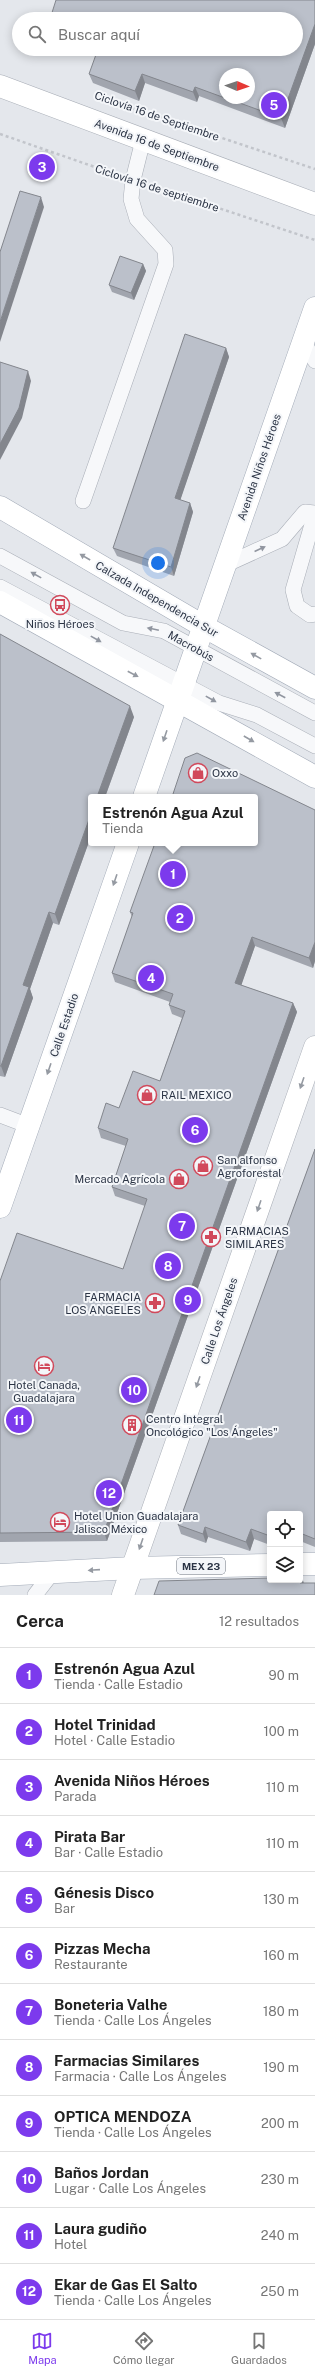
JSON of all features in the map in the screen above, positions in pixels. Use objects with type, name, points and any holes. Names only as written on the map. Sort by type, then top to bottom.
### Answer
[{"type":"main road","name":"Avenida 16 de Septiembre","points":[[0,86],[315,204]]},
{"type":"main road","name":"Avenida Niños Héroes","points":[[181,691],[315,308]]},
{"type":"main road","name":"Calzada Independencia Sur","points":[[0,507],[203,626],[315,688]]},
{"type":"main road","points":[[0,602],[181,691],[315,777]]},
{"type":"main road","points":[[145,794],[181,691]]},
{"type":"main road","name":"Calle Estadio","points":[[0,1207],[127,846]]},
{"type":"main road","name":"Calle Los Ángeles","points":[[123,1595],[315,1047]]},
{"type":"main road","points":[[303,1564],[315,1564]]},
{"type":"main road","name":"MEX 23","points":[[0,1575],[133,1568],[267,1565]]},
{"type":"lane","points":[[83,502],[167,257],[162,245],[137,219],[132,199],[132,180],[143,140]]},
{"type":"lane","points":[[303,341],[315,361]]},
{"type":"lane","points":[[225,565],[282,539],[306,512],[315,514],[293,590],[297,606],[310,615],[315,614]]},
{"type":"lane","name":"Macrobús","points":[[0,556],[123,623],[164,631],[315,713]]},
{"type":"lane","points":[[0,587],[110,648],[154,667],[181,691],[257,715],[315,746]]},
{"type":"lane","points":[[0,1115],[28,1126]]},
{"type":"lane","points":[[35,1595],[52,1573]]},
{"type":"path","name":"Ciclovía 16 de Septiembre","points":[[116,102],[315,169]]},
{"type":"path","name":"Ciclovía 16 de septiembre","points":[[0,134],[132,180],[315,240]]},
{"type":"building","points":[[56,0],[315,0],[315,24],[281,118],[242,104],[255,104],[255,68],[219,68],[219,96],[195,87],[193,92],[142,74],[135,91],[89,74],[95,56],[303,56],[303,12],[52,12]]},
{"type":"building","points":[[20,191],[41,197],[0,322],[0,252]]},
{"type":"building","points":[[120,256],[143,264],[131,293],[109,285]]},
{"type":"building","points":[[185,334],[226,348],[175,498],[190,503],[171,567],[113,548]]},
{"type":"building","points":[[0,362],[28,371],[19,408],[0,444]]},
{"type":"building","points":[[0,634],[130,706],[98,794],[88,794],[88,822],[55,914],[49,912],[23,985],[29,987],[0,1066]]},
{"type":"building","points":[[197,753],[315,810],[315,942],[309,958],[252,937],[235,983],[293,1003],[104,1532],[0,1533],[0,1281],[17,1233],[123,1269],[147,1199],[112,1187],[128,1139],[98,1128],[106,1103],[119,1108],[133,1071],[160,1081],[185,1011],[169,1005],[173,994],[112,973],[133,913],[130,912],[154,846],[258,846],[258,794],[173,794],[185,758]]},
{"type":"building","points":[[315,1149],[315,1539],[303,1534],[303,1511],[267,1511],[267,1535],[251,1529],[246,1542],[205,1527],[203,1534],[178,1525]]},
{"type":"building","points":[[267,1578],[267,1583],[315,1583],[315,1595],[154,1595],[159,1581]]},
{"type":"place","name":"Génesis Disco","points":[[274,105]]},
{"type":"place","name":"Avenida Niños Héroes","points":[[42,167]]},
{"type":"place","name":"Niños Héroes","points":[[60,605]]},
{"type":"place","name":"Oxxo","points":[[198,773]]},
{"type":"place","name":"Estrenón Agua Azul","points":[[173,874]]},
{"type":"place","name":"Hotel Trinidad","points":[[180,918]]},
{"type":"place","name":"Pirata Bar","points":[[151,978]]},
{"type":"place","name":"RAIL MEXICO","points":[[147,1095]]},
{"type":"place","name":"Pizzas Mecha","points":[[195,1130]]},
{"type":"place","name":"San alfonso Agroforestal","points":[[203,1166]]},
{"type":"place","name":"Mercado Agrícola","points":[[179,1179]]},
{"type":"place","name":"Boneteria Valhe","points":[[182,1226]]},
{"type":"place","name":"FARMACIAS SIMILARES","points":[[211,1237]]},
{"type":"place","name":"Farmacias Similares","points":[[168,1266]]},
{"type":"place","name":"OPTICA MENDOZA","points":[[188,1300]]},
{"type":"place","name":"FARMACIA LOS ANGELES","points":[[155,1303]]},
{"type":"place","name":"Hotel Canada, Guadalajara","points":[[44,1366]]},
{"type":"place","name":"Baños Jordan","points":[[134,1390]]},
{"type":"place","name":"Laura gudiño","points":[[19,1420]]},
{"type":"place","name":"Centro Integral Oncológico \"Los Ángeles\"","points":[[132,1425]]},
{"type":"place","name":"Ekar de Gas El Salto","points":[[109,1493]]},
{"type":"place","name":"Hotel Union Guadalajara Jalisco México","points":[[60,1522]]}]
